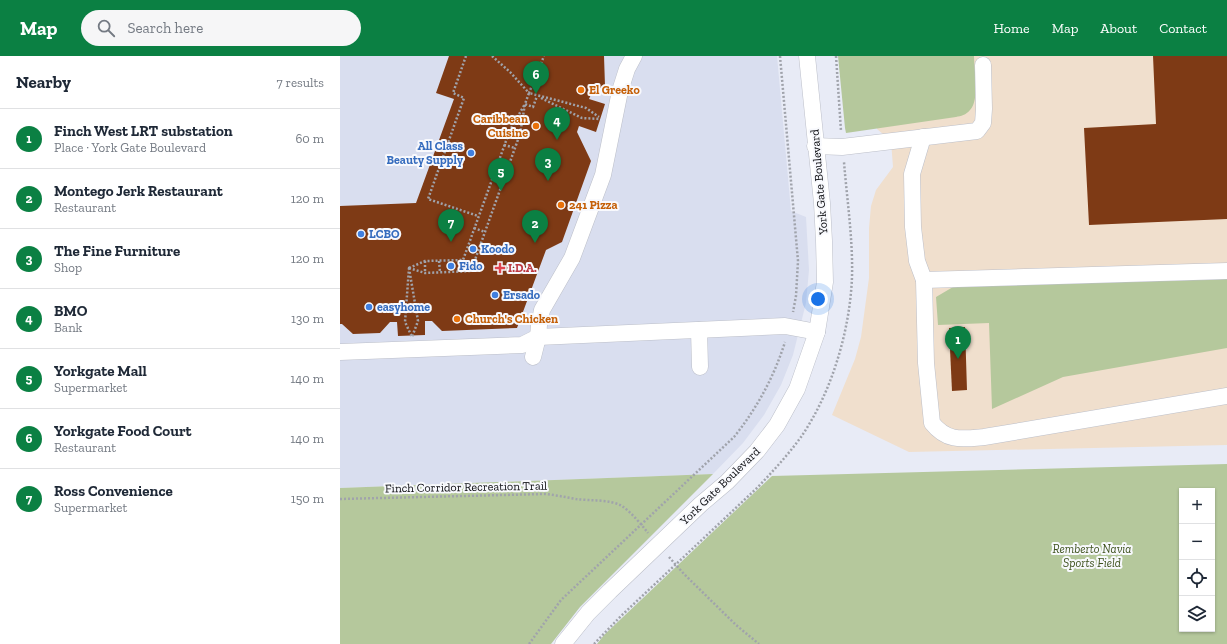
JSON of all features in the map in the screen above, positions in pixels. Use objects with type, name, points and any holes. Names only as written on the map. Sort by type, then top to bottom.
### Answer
[{"type":"street","points":[[533,358],[542,310],[572,258],[603,175],[613,133],[620,91],[627,69],[634,56]]},
{"type":"street","name":"York Gate Boulevard","points":[[563,644],[588,613],[610,590],[727,482],[757,451],[777,425],[797,388],[817,332],[825,275],[824,233],[807,56]]},
{"type":"street","points":[[815,146],[842,147],[977,131],[983,123],[983,65]]},
{"type":"street","points":[[923,137],[915,162],[912,181],[914,246],[917,261],[924,280],[926,364],[932,423],[938,430],[945,435],[954,438],[984,437],[1227,396]]},
{"type":"street","points":[[924,280],[1227,271]]},
{"type":"street","points":[[340,352],[522,345],[538,337],[699,330],[790,327],[817,332]]},
{"type":"street","points":[[699,330],[700,367]]},
{"type":"path","points":[[466,56],[452,93],[464,98],[428,199],[478,216]]},
{"type":"path","points":[[492,56],[510,72],[529,93],[582,118],[603,119]]},
{"type":"path","points":[[409,268],[425,261],[462,260],[510,130],[525,104],[544,56]]},
{"type":"path","points":[[529,644],[561,600],[724,447],[744,424],[773,376],[790,327],[796,296],[798,261],[780,56]]},
{"type":"path","points":[[594,644],[621,616],[758,487],[779,465],[802,436],[830,381],[846,326],[852,276],[851,245],[842,147],[836,56]]},
{"type":"path","points":[[525,104],[533,107],[537,96]]},
{"type":"path","points":[[537,96],[586,108]]},
{"type":"path","points":[[409,268],[425,273],[471,271],[520,134],[525,104]]},
{"type":"path","points":[[510,130],[520,134]]},
{"type":"path","points":[[504,145],[515,148]]},
{"type":"path","points":[[474,228],[485,232]]},
{"type":"path","points":[[439,260],[440,272]]},
{"type":"path","points":[[425,261],[425,273]]},
{"type":"path","points":[[409,268],[418,322],[412,337],[405,322],[409,268]]},
{"type":"path","name":"Finch Corridor Recreation Trail","points":[[340,499],[552,494],[609,502],[621,506],[650,536]]},
{"type":"path","points":[[666,554],[675,565],[736,625],[759,644]]},
{"type":"shaded area","points":[[340,56],[777,56],[791,211],[806,217],[809,270],[806,303],[793,355],[781,385],[764,415],[743,443],[713,474],[340,488]]},
{"type":"shaded area","points":[[875,56],[1227,56],[1227,445],[909,452],[832,415],[855,359],[861,337],[869,278],[869,228],[871,206],[876,190],[893,167],[891,141],[877,129]]},
{"type":"green space","points":[[838,56],[974,56],[976,92],[973,105],[967,113],[958,117],[846,133]]},
{"type":"green space","points":[[1227,277],[1227,348],[1063,377],[992,409],[989,323],[938,325],[936,297],[953,287]]},
{"type":"green space","name":"Remberto Navia Sports Field","points":[[1227,464],[1227,644],[597,644],[604,635],[772,476]]},
{"type":"green space","points":[[713,474],[580,607],[551,644],[340,644],[340,488]]},
{"type":"building","points":[[449,56],[604,56],[605,86],[592,92],[589,99],[605,104],[596,132],[579,126],[577,132],[591,161],[562,242],[546,250],[517,328],[442,331],[432,321],[425,321],[425,335],[398,336],[397,322],[390,322],[380,333],[353,334],[342,324],[340,324],[340,206],[416,203],[454,99],[436,93]]},
{"type":"building","points":[[1153,56],[1227,56],[1227,219],[1089,225],[1084,128],[1156,124]]},
{"type":"building","points":[[965,327],[967,390],[952,391],[949,328]]},
{"type":"place","name":"El Greeko","points":[[581,90]]},
{"type":"place","name":"Yorkgate Food Court","points":[[536,94]]},
{"type":"place","name":"Caribbean Cuisine","points":[[536,126]]},
{"type":"place","name":"BMO","points":[[557,140]]},
{"type":"place","name":"All Class Beauty Supply","points":[[471,153]]},
{"type":"place","name":"The Fine Furniture","points":[[548,181]]},
{"type":"place","name":"Yorkgate Mall","points":[[501,191]]},
{"type":"place","name":"241 Pizza","points":[[561,205]]},
{"type":"place","name":"LCBO","points":[[361,234]]},
{"type":"place","name":"Ross Convenience","points":[[451,242]]},
{"type":"place","name":"Montego Jerk Restaurant","points":[[535,243]]},
{"type":"place","name":"Koodo","points":[[473,249]]},
{"type":"place","name":"Fido","points":[[451,266]]},
{"type":"place","name":"I.D.A.","points":[[500,268]]},
{"type":"place","name":"Ersado","points":[[495,295]]},
{"type":"place","name":"easyhome","points":[[369,307]]},
{"type":"place","name":"Church's Chicken","points":[[457,319]]},
{"type":"place","name":"Finch West LRT substation","points":[[958,359]]}]
